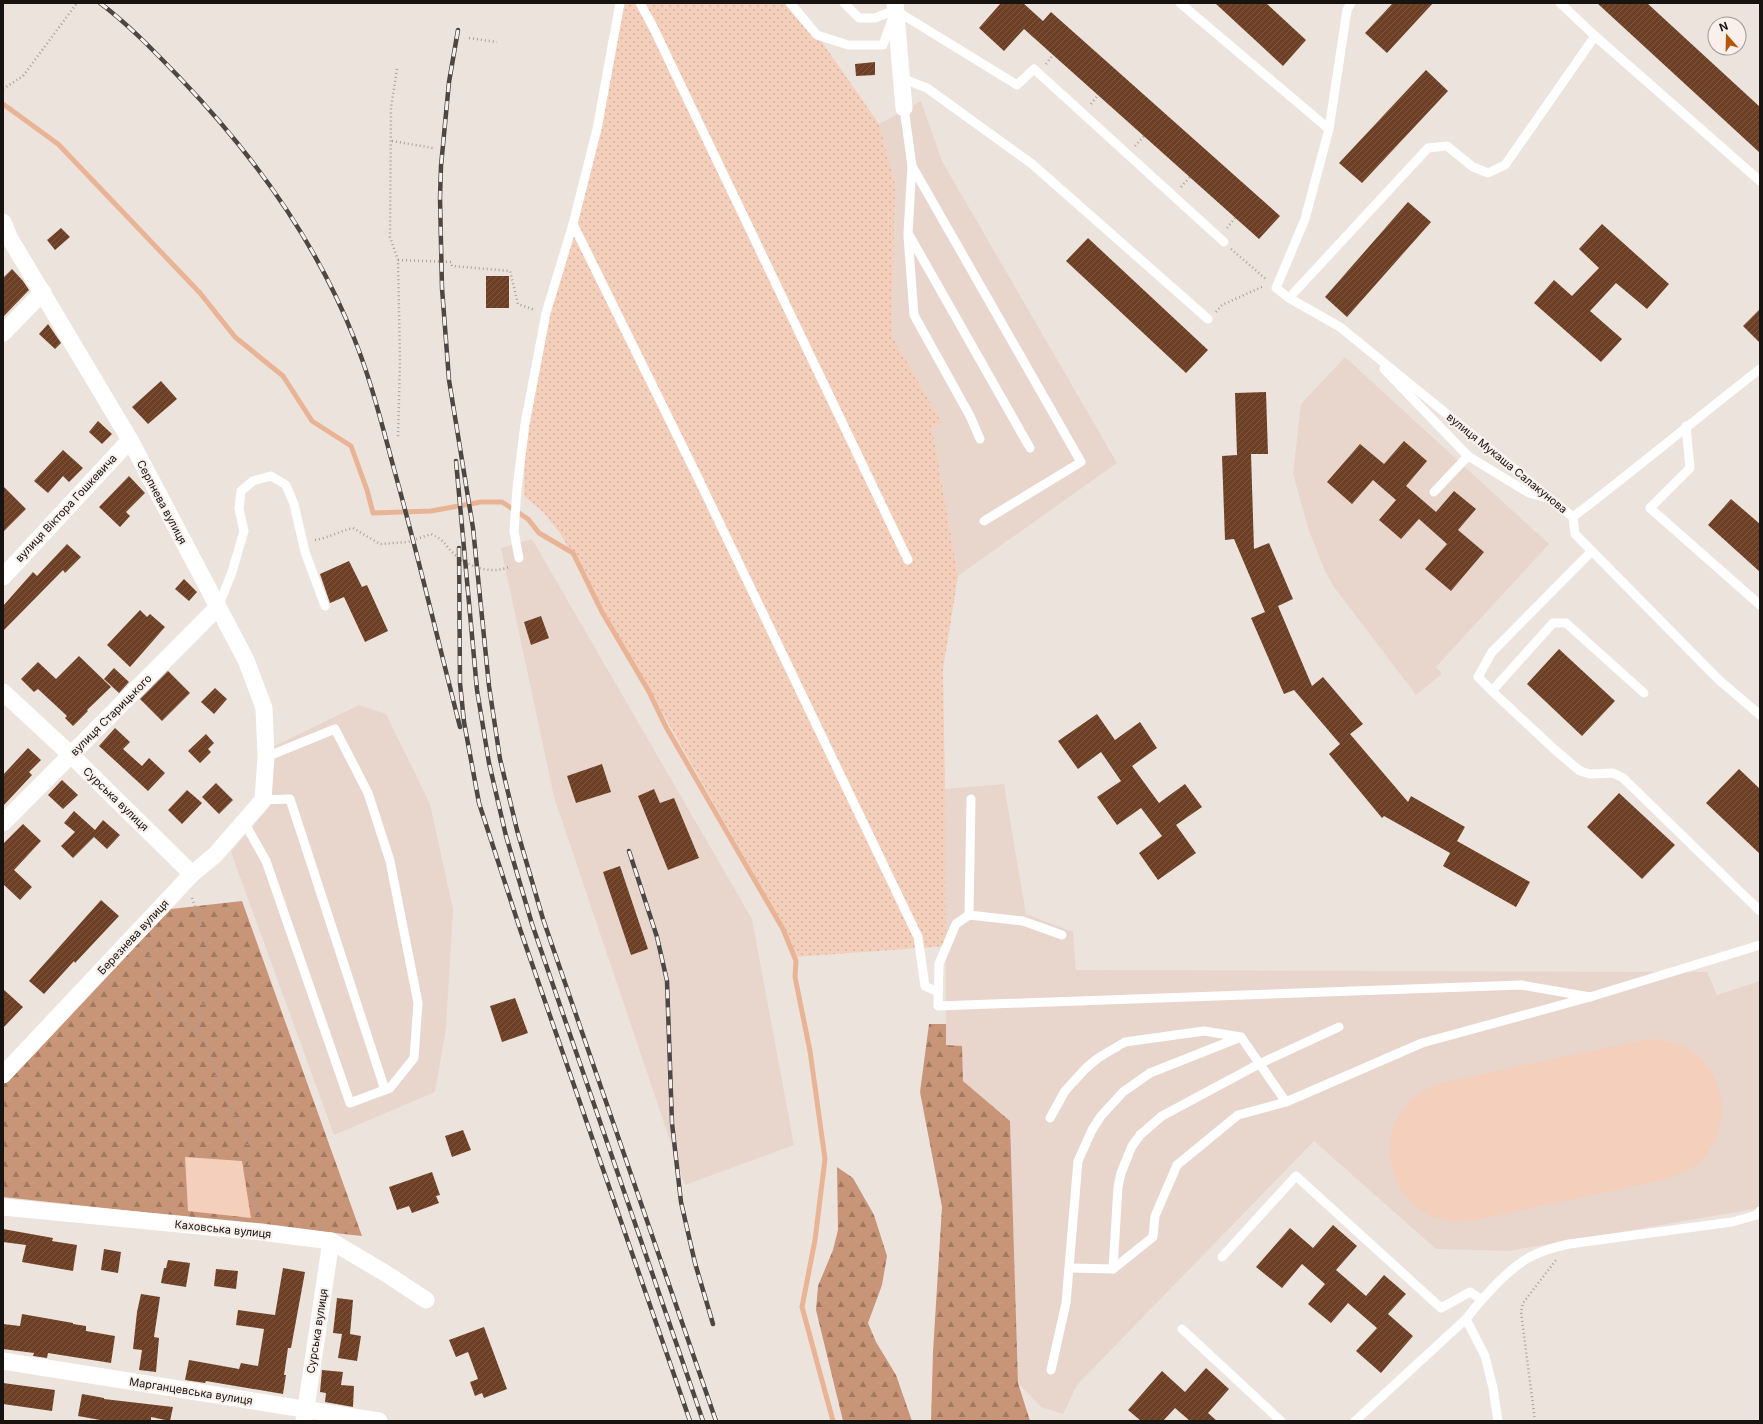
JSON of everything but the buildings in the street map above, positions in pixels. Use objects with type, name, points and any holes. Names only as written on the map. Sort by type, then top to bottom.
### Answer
[{"type":"street","points":[[895,6],[904,108]]},
{"type":"street","name":"Серпнева вулиця","points":[[3,222],[9,237],[130,440],[246,660],[264,708],[266,757],[263,800]]},
{"type":"street","points":[[3,333],[43,292]]},
{"type":"street","name":"вулиця Віктора Гошкевича","points":[[3,576],[130,440]]},
{"type":"street","name":"вулиця Старицького","points":[[3,823],[218,607]]},
{"type":"street","name":"Сурська вулиця","points":[[3,692],[71,756],[189,877]]},
{"type":"street","name":"Березнева вулиця","points":[[3,1075],[189,877],[215,855],[263,800]]},
{"type":"street","name":"Каховська вулиця","points":[[3,1207],[261,1232],[331,1241],[385,1273],[426,1300]]},
{"type":"street","name":"Сурська вулиця","points":[[305,1415],[331,1241]]},
{"type":"street","name":"Марганцевська вулиця","points":[[3,1361],[305,1415],[379,1421]]},
{"type":"lane","points":[[519,558],[514,532],[524,424],[546,313],[573,224],[597,129],[620,3]]},
{"type":"lane","points":[[640,3],[660,41],[908,560]]},
{"type":"lane","points":[[790,3],[817,35],[848,45],[883,45],[895,6]]},
{"type":"lane","points":[[844,3],[859,18],[875,18],[895,6]]},
{"type":"lane","points":[[1180,3],[1329,129]]},
{"type":"lane","points":[[1329,129],[1347,10],[1351,3]]},
{"type":"lane","points":[[1560,3],[1595,36],[1760,182]]},
{"type":"lane","points":[[895,6],[1017,85],[1034,68],[1224,242]]},
{"type":"lane","points":[[1289,298],[1428,148],[1447,146],[1472,167],[1488,173],[1505,165],[1595,36]]},
{"type":"lane","points":[[901,78],[926,88],[1032,164],[1208,319]]},
{"type":"lane","points":[[904,108],[912,166],[908,233],[914,316],[970,416],[980,439]]},
{"type":"lane","name":"вулиця Мукаша Салакунова","points":[[1329,129],[1305,219],[1276,288],[1289,298],[1340,327],[1573,517],[1574,534],[1719,680],[1760,715]]},
{"type":"lane","points":[[912,166],[1081,462],[984,521]]},
{"type":"lane","points":[[573,224],[695,471],[918,937],[926,986],[938,992]]},
{"type":"lane","points":[[908,233],[1030,448]]},
{"type":"lane","points":[[1356,340],[1468,456],[1529,493],[1551,499]]},
{"type":"lane","points":[[1573,517],[1651,457],[1686,426],[1760,369]]},
{"type":"lane","points":[[1686,426],[1690,468],[1650,508],[1760,605]]},
{"type":"lane","points":[[1434,492],[1468,456]]},
{"type":"lane","points":[[218,607],[232,572],[244,531],[239,509],[240,491],[253,481],[271,476],[286,485],[294,504],[303,542],[325,606]]},
{"type":"lane","points":[[1592,552],[1492,652],[1478,677],[1554,749],[1580,771],[1590,774],[1613,773],[1623,778],[1760,911]]},
{"type":"lane","points":[[1492,691],[1553,623],[1566,623],[1644,693]]},
{"type":"lane","points":[[244,822],[266,861],[350,1103],[390,1088],[414,1058],[418,1003],[390,861],[368,793],[335,729],[266,757]]},
{"type":"lane","points":[[263,800],[290,799],[385,1090]]},
{"type":"lane","points":[[969,915],[971,799]]},
{"type":"lane","points":[[1062,935],[1023,921],[969,915],[956,924],[939,964],[938,1006],[1521,985],[1590,997]]},
{"type":"lane","points":[[1070,1268],[1114,1270],[1153,1237],[1155,1216],[1177,1165],[1238,1115],[1286,1102],[1422,1042],[1590,997],[1760,945]]},
{"type":"lane","points":[[1114,1270],[1118,1187],[1121,1173],[1132,1146],[1150,1124],[1162,1116],[1259,1064],[1339,1027]]},
{"type":"lane","points":[[1050,1118],[1065,1091],[1086,1068],[1098,1058],[1125,1042],[1204,1031],[1241,1037],[1286,1102]]},
{"type":"lane","points":[[1051,1370],[1066,1304],[1078,1161],[1089,1135],[1101,1116],[1123,1092],[1150,1073],[1241,1037]]},
{"type":"lane","points":[[1222,1257],[1296,1176],[1441,1308],[1470,1292],[1481,1299]]},
{"type":"lane","points":[[1355,1421],[1466,1319],[1481,1299],[1529,1257],[1549,1248],[1569,1244],[1732,1222],[1757,1215],[1760,1211]]},
{"type":"lane","points":[[1466,1319],[1485,1356],[1493,1388],[1498,1421]]},
{"type":"lane","points":[[1182,1328],[1281,1421]]},
{"type":"path","points":[[3,89],[23,76],[77,3]]},
{"type":"path","points":[[469,38],[497,42]]},
{"type":"path","points":[[397,68],[391,108],[392,141],[390,237],[398,260],[400,361],[398,440]]},
{"type":"path","points":[[392,141],[433,148]]},
{"type":"path","points":[[1208,319],[1222,305],[1271,283],[1224,242]]},
{"type":"path","points":[[398,260],[441,261],[451,262],[452,266],[510,271],[518,304],[546,313]]},
{"type":"path","points":[[303,542],[323,539],[341,531],[353,528],[380,544],[408,542],[431,534],[442,539],[454,554],[472,566],[492,571],[502,570],[513,566],[519,558]]},
{"type":"path","points":[[189,877],[205,936],[206,981],[198,1032]]},
{"type":"path","points":[[151,918],[149,958],[160,1001],[203,1036],[216,1077],[247,1142],[248,1160],[261,1232]]},
{"type":"path","points":[[1535,1421],[1522,1312],[1523,1303],[1569,1244]]},
{"type":"shaded area","points":[[620,3],[790,3],[817,35],[879,124],[895,184],[892,336],[942,423],[932,427],[958,576],[943,669],[946,946],[795,957],[785,928],[560,533],[543,512],[524,496],[525,424],[546,313],[573,224]]},
{"type":"shaded area","points":[[921,101],[942,161],[1117,463],[958,576],[932,426],[942,423],[892,336],[895,184],[879,124]]},
{"type":"shaded area","points":[[1345,357],[1549,544],[1436,667],[1442,674],[1416,695],[1334,587],[1325,571],[1309,531],[1293,474],[1301,404]]},
{"type":"shaded area","points":[[532,539],[752,919],[794,1145],[685,1185],[554,797],[501,548]]},
{"type":"shaded area","points":[[359,705],[386,714],[430,804],[453,909],[446,1028],[435,1092],[334,1135],[231,852],[270,806],[258,754]]},
{"type":"shaded area","points":[[1004,784],[1026,914],[1073,932],[1076,970],[1707,972],[1717,995],[1760,981],[1760,1208],[1509,1251],[1436,1249],[1314,1141],[1077,1385],[1063,1414],[1041,1407],[1018,1383],[1010,1121],[963,1081],[961,1046],[946,1045],[945,789]]},
{"type":"shaded area","points":[[1655,1039],[1677,1044],[1690,1050],[1703,1060],[1712,1073],[1719,1088],[1722,1103],[1718,1135],[1711,1149],[1700,1162],[1688,1170],[1667,1179],[1476,1220],[1462,1221],[1448,1221],[1439,1219],[1422,1211],[1408,1199],[1398,1183],[1392,1166],[1390,1149],[1393,1131],[1400,1114],[1412,1099],[1424,1091],[1445,1082],[1637,1041]]},
{"type":"shaded area","points":[[185,1157],[242,1161],[251,1218],[188,1211]]},
{"type":"green space","points":[[242,901],[362,1236],[3,1197],[3,1084],[171,909]]},
{"type":"green space","points":[[929,1024],[946,1024],[946,1045],[962,1046],[963,1081],[1010,1121],[1018,1383],[1030,1421],[931,1421],[933,1352],[942,1207],[920,1092]]},
{"type":"green space","points":[[837,1167],[853,1178],[874,1215],[887,1256],[882,1285],[868,1323],[876,1342],[896,1375],[912,1421],[843,1421],[816,1310],[818,1286],[833,1250],[838,1230]]},
{"type":"waterway","points":[[3,104],[58,144],[200,293],[235,337],[283,376],[312,421],[351,446],[367,490],[373,513],[431,511],[481,502],[502,502],[528,519],[539,533],[573,553],[602,612],[648,690],[666,727],[783,929],[796,961],[795,977],[810,1051],[825,1159],[815,1240],[802,1307],[833,1421]]},
{"type":"railway","points":[[100,3],[131,29],[179,77],[232,136],[256,167],[301,232],[338,301],[366,370],[376,403],[460,727]]},
{"type":"railway","points":[[458,30],[449,82],[441,166],[440,198],[442,288],[449,380],[473,528],[489,686],[500,759],[517,830],[543,919],[716,1421]]},
{"type":"railway","points":[[456,461],[477,690],[489,763],[506,836],[532,924],[703,1421]]},
{"type":"railway","points":[[459,548],[460,683],[464,722],[479,803],[520,929],[690,1421]]},
{"type":"railway","points":[[629,851],[657,937],[667,981],[672,1123],[681,1202],[695,1263],[713,1324]]}]
